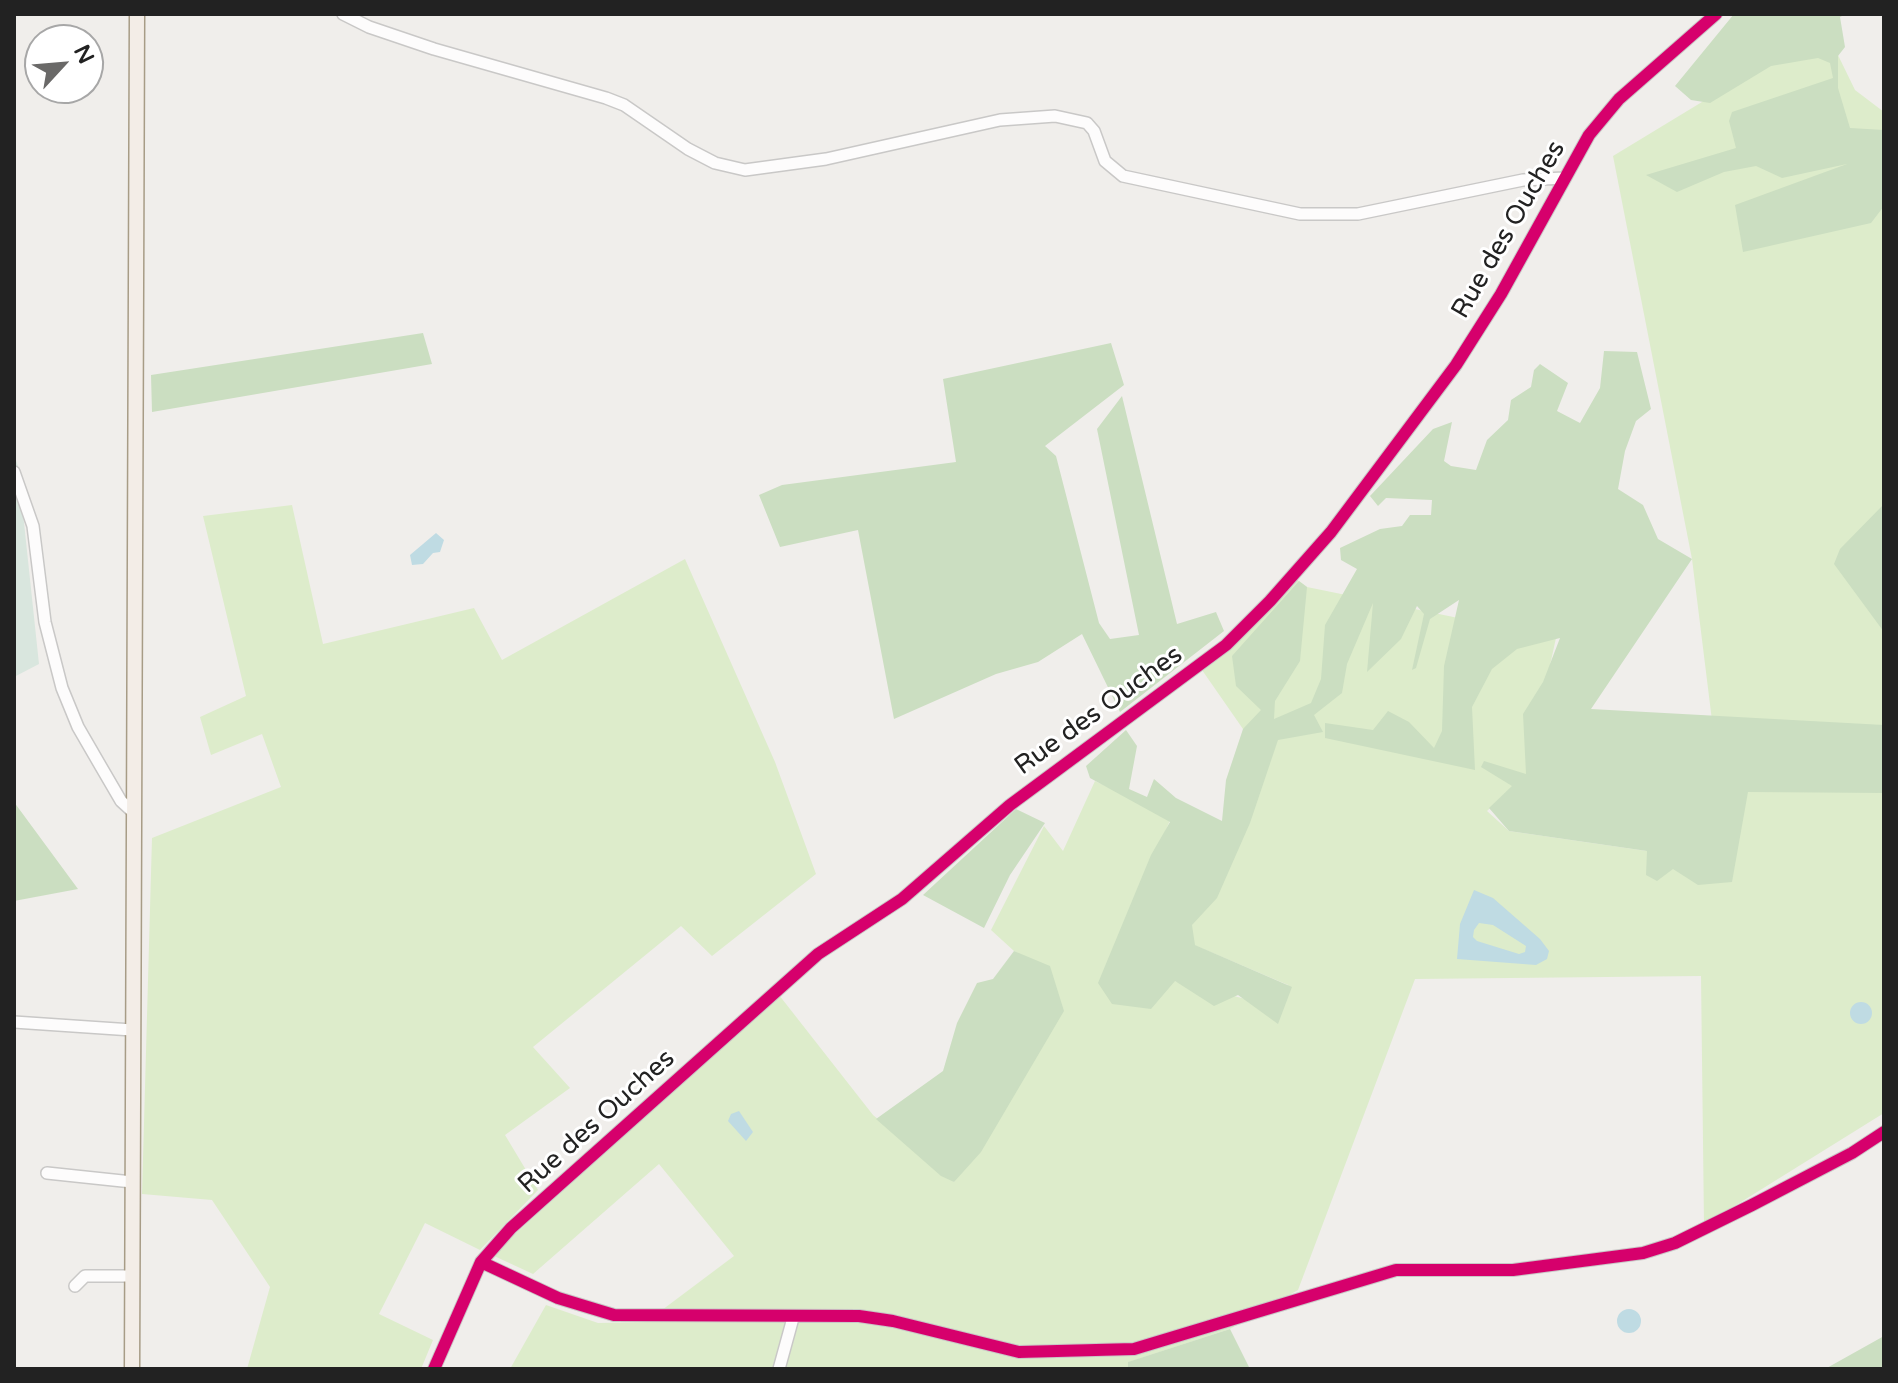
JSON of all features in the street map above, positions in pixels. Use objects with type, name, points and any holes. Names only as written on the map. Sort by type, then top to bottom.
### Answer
[{"type":"main road","points":[[132,1369],[137,14]]},
{"type":"street","points":[[343,14],[369,27],[434,49],[606,98],[624,105],[688,149],[715,163],[745,170],[826,159],[1000,120],[1055,116],[1087,123],[1094,131],[1105,161],[1123,176],[1300,214],[1358,214],[1523,180],[1564,178]]},
{"type":"street","name":"Rue des Ouches","points":[[434,1369],[481,1262],[511,1228],[818,954],[902,899],[1010,805],[1226,645],[1270,601],[1331,532],[1456,365],[1501,294],[1589,135],[1619,99],[1716,14]]},
{"type":"street","points":[[14,472],[33,526],[45,622],[58,677],[78,727],[121,801],[133,812]]},
{"type":"street","points":[[14,1022],[132,1030]]},
{"type":"street","points":[[481,1262],[558,1298],[614,1315],[875,1318],[1019,1352],[1134,1349],[1396,1270],[1513,1270],[1626,1257],[1658,1249],[1752,1205],[1852,1153],[1884,1132]]},
{"type":"street","points":[[47,1173],[132,1182]]},
{"type":"street","points":[[75,1286],[85,1276],[132,1276]]},
{"type":"street","points":[[779,1369],[793,1318]]},
{"type":"green space","points":[[1734,14],[1846,14],[1840,17],[1845,47],[1838,56],[1838,88],[1850,128],[1884,130],[1884,206],[1871,223],[1743,252],[1735,205],[1847,164],[1782,178],[1756,166],[1724,172],[1677,192],[1646,175],[1736,148],[1729,121],[1732,112],[1833,78],[1830,63],[1818,58],[1771,66],[1710,103],[1691,100],[1675,86]]},
{"type":"green space","points":[[1786,51],[1836,51],[1855,90],[1884,112],[1884,1113],[1704,1225],[1701,976],[1415,979],[1298,1290],[1230,1329],[1129,1362],[1128,1369],[510,1369],[546,1305],[598,1323],[646,1322],[734,1256],[659,1164],[533,1274],[492,1255],[779,995],[873,1115],[954,1182],[1048,970],[1014,951],[991,930],[1044,826],[1063,851],[1095,781],[1171,818],[1100,986],[1175,981],[1277,1007],[1288,985],[1194,945],[1190,927],[1276,744],[1243,729],[1202,670],[1296,579],[1307,587],[1556,638],[1526,774],[1487,811],[1509,831],[1647,851],[1732,882],[1692,559],[1613,156]]},
{"type":"green space","points":[[423,333],[432,364],[152,412],[151,375]]},
{"type":"green space","points":[[1111,343],[1124,385],[1045,446],[1056,456],[1099,623],[1110,639],[1139,635],[1097,429],[1122,396],[1177,624],[1216,612],[1224,631],[1120,712],[1082,634],[1038,662],[996,674],[894,719],[858,530],[780,547],[759,495],[782,485],[956,462],[943,379]]},
{"type":"green space","points":[[1604,351],[1637,352],[1651,409],[1636,421],[1625,451],[1618,489],[1643,505],[1658,539],[1692,559],[1591,709],[1884,725],[1884,793],[1748,792],[1732,882],[1698,885],[1673,869],[1657,881],[1646,875],[1647,851],[1509,831],[1489,808],[1512,786],[1481,767],[1484,761],[1526,774],[1523,714],[1543,682],[1560,638],[1517,649],[1492,669],[1472,707],[1475,770],[1325,738],[1325,723],[1373,730],[1388,711],[1409,722],[1434,748],[1442,731],[1444,666],[1459,600],[1430,619],[1416,668],[1412,670],[1424,614],[1417,606],[1401,639],[1367,672],[1373,603],[1347,664],[1342,693],[1314,715],[1323,732],[1278,740],[1250,823],[1217,898],[1192,925],[1195,945],[1292,987],[1278,1024],[1238,995],[1214,1006],[1175,981],[1151,1009],[1112,1004],[1098,983],[1151,855],[1170,822],[1090,778],[1086,766],[1126,730],[1137,746],[1129,789],[1147,797],[1154,779],[1176,798],[1222,821],[1226,780],[1243,729],[1261,710],[1236,686],[1232,656],[1299,581],[1307,587],[1300,661],[1275,701],[1274,719],[1311,703],[1321,679],[1325,625],[1357,569],[1341,560],[1340,548],[1380,529],[1402,526],[1410,515],[1431,515],[1432,500],[1386,498],[1378,506],[1370,496],[1433,429],[1452,422],[1444,461],[1451,466],[1476,470],[1487,440],[1508,420],[1511,400],[1531,387],[1534,370],[1540,364],[1568,383],[1557,411],[1580,423],[1600,388]]},
{"type":"green space","points":[[1884,504],[1884,632],[1834,564],[1840,549]]},
{"type":"green space","points":[[292,505],[323,644],[474,608],[502,660],[685,559],[775,762],[816,874],[712,956],[681,926],[533,1047],[570,1088],[505,1135],[538,1190],[480,1250],[425,1223],[379,1314],[433,1340],[421,1369],[247,1369],[270,1287],[212,1200],[142,1194],[152,838],[281,787],[262,734],[211,755],[200,717],[246,696],[203,516]]},
{"type":"green space","points":[[14,802],[78,889],[14,901]]},
{"type":"green space","points":[[1016,809],[1045,823],[1010,875],[984,928],[923,895]]},
{"type":"green space","points":[[1014,951],[1050,966],[1064,1011],[981,1152],[954,1182],[941,1176],[876,1119],[943,1071],[957,1023],[977,983],[993,979]]},
{"type":"green space","points":[[1230,1329],[1250,1369],[1128,1369],[1128,1362]]},
{"type":"green space","points":[[1884,1336],[1884,1369],[1825,1369]]},
{"type":"shaded area","points":[[14,455],[18,466],[39,664],[14,677]]},
{"type":"water","points":[[436,533],[444,540],[440,552],[433,553],[423,564],[412,565],[410,555]]},
{"type":"water","points":[[1474,890],[1493,898],[1540,939],[1549,951],[1547,959],[1536,965],[1457,959],[1460,924]],"holes":[[[1479,923],[1493,925],[1526,946],[1525,952],[1519,954],[1473,937]]]},
{"type":"water","points":[[1861,1002],[1869,1005],[1872,1013],[1869,1021],[1861,1024],[1853,1021],[1850,1013],[1853,1005]]},
{"type":"water","points":[[739,1111],[753,1132],[746,1141],[728,1121],[731,1114]]},
{"type":"water","points":[[1629,1309],[1637,1313],[1641,1321],[1637,1329],[1629,1333],[1621,1329],[1617,1321],[1621,1313]]},
{"type":"cycle path","points":[[434,1369],[481,1262],[511,1228],[818,954],[902,899],[1010,805],[1226,645],[1270,601],[1331,532],[1456,365],[1501,294],[1589,135],[1619,99],[1716,14]]},
{"type":"cycle path","points":[[481,1262],[558,1298],[614,1315],[859,1316],[893,1321],[1019,1352],[1134,1349],[1396,1270],[1513,1270],[1643,1253],[1675,1243],[1752,1205],[1852,1153],[1884,1132]]}]
